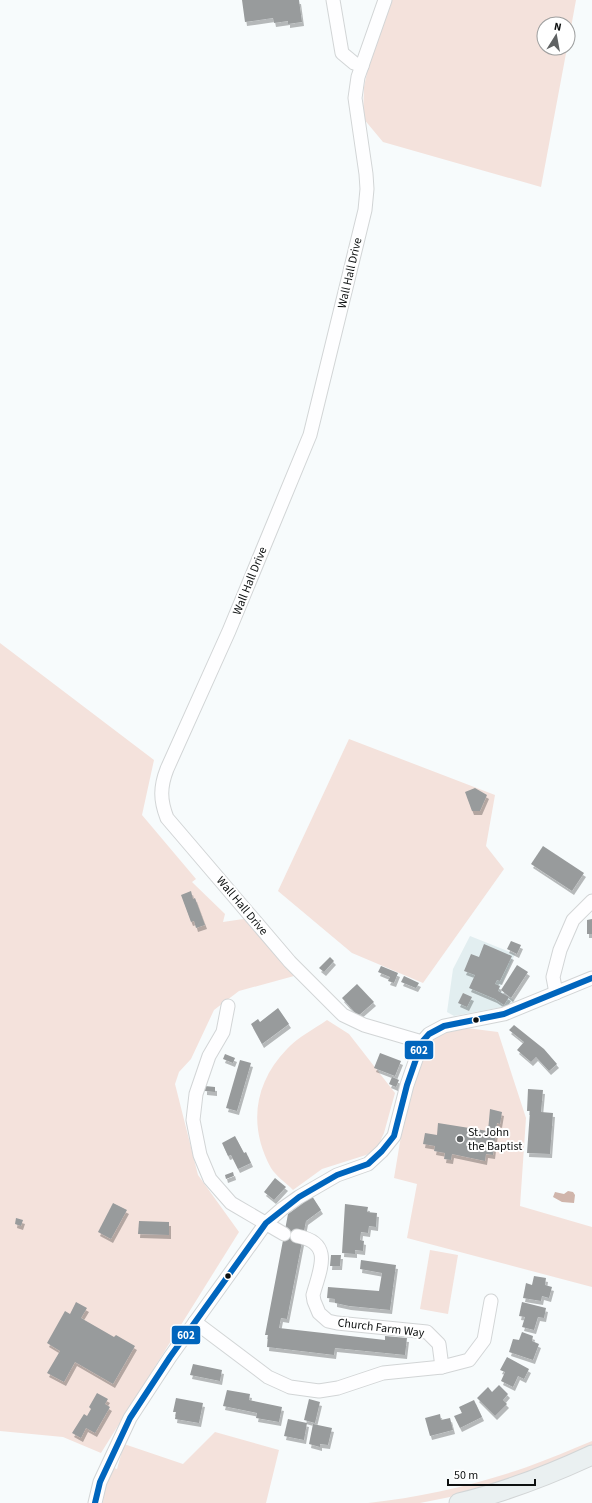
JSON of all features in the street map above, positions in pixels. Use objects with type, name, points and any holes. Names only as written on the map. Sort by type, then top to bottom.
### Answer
[{"type":"main road","points":[[458,1503],[481,1498],[543,1478],[592,1455]]},
{"type":"street","points":[[333,0],[342,53],[354,63],[362,66]]},
{"type":"street","name":"Wall Hall Drive","points":[[385,0],[358,77],[355,98],[366,174],[367,189],[365,210],[310,435],[229,631],[167,769],[161,792],[162,804],[167,818],[290,962],[333,1006],[343,1015],[358,1023],[422,1042]]},
{"type":"street","points":[[556,993],[553,977],[560,950],[573,920],[592,901]]},
{"type":"street","points":[[96,1503],[100,1482],[130,1418],[195,1322],[266,1223],[299,1197],[338,1175],[368,1164],[382,1151],[394,1136],[407,1085],[422,1042],[429,1034],[444,1026],[493,1017],[592,978]]},
{"type":"street","points":[[228,1006],[223,1032],[208,1056],[196,1094],[193,1120],[200,1155],[210,1179],[231,1203],[284,1234]]},
{"type":"street","name":"Church Farm Way","points":[[297,1236],[311,1240],[320,1249],[322,1260],[313,1295],[314,1301],[323,1318],[337,1324],[427,1332],[439,1344],[442,1367]]},
{"type":"street","points":[[195,1322],[268,1377],[284,1385],[303,1390],[319,1391],[338,1388],[383,1373],[442,1367],[469,1360],[484,1340],[491,1301]]},
{"type":"shaded area","points":[[390,0],[576,0],[573,16],[536,16],[536,56],[566,56],[541,187],[383,142],[363,118],[364,87],[370,58]]},
{"type":"shaded area","points":[[0,643],[154,760],[142,815],[196,879],[192,882],[225,914],[223,922],[250,918],[294,976],[239,991],[214,1010],[191,1059],[179,1072],[175,1084],[198,1175],[239,1232],[101,1453],[63,1437],[0,1431]]},
{"type":"shaded area","points":[[349,739],[495,795],[486,846],[504,869],[423,983],[352,953],[278,891]]},
{"type":"shaded area","points":[[470,936],[515,954],[499,990],[515,1001],[507,1006],[454,1016],[447,1012],[453,969]]},
{"type":"shaded area","points":[[327,1020],[349,1034],[395,1093],[384,1133],[377,1148],[366,1155],[322,1169],[293,1190],[273,1171],[264,1152],[259,1136],[257,1121],[261,1091],[267,1076],[287,1049]]},
{"type":"shaded area","points":[[459,1027],[498,1032],[526,1118],[520,1206],[592,1227],[592,1287],[407,1238],[417,1184],[394,1178],[409,1088],[419,1054],[437,1034]]},
{"type":"shaded area","points":[[568,1191],[573,1192],[575,1195],[574,1203],[562,1202],[553,1197],[555,1192],[564,1194]]},
{"type":"shaded area","points":[[430,1250],[458,1255],[448,1314],[420,1309]]},
{"type":"shaded area","points":[[215,1432],[279,1450],[266,1503],[103,1503],[104,1487],[111,1467],[117,1469],[124,1444],[183,1464]]},
{"type":"shaded area","points":[[592,1441],[592,1449],[565,1461],[455,1496],[420,1503],[368,1503],[428,1494],[468,1485],[527,1467]]},
{"type":"building","points":[[242,0],[299,0],[302,22],[288,24],[288,21],[274,23],[273,18],[245,22]]},
{"type":"building","points":[[475,788],[487,795],[480,811],[472,811],[465,792]]},
{"type":"building","points":[[543,846],[584,873],[572,891],[531,864]]},
{"type":"building","points":[[191,891],[205,925],[196,928],[194,921],[191,922],[181,895]]},
{"type":"building","points":[[592,919],[592,934],[587,934],[587,920]]},
{"type":"building","points":[[511,941],[521,945],[517,954],[507,949]]},
{"type":"building","points":[[484,944],[512,956],[500,981],[497,980],[495,984],[500,986],[498,991],[509,997],[504,1005],[495,999],[469,988],[475,975],[464,971],[471,954],[479,957]]},
{"type":"building","points":[[330,957],[334,961],[324,972],[319,968]]},
{"type":"building","points":[[517,965],[528,972],[511,998],[501,990]]},
{"type":"building","points":[[381,966],[398,973],[394,983],[388,981],[390,977],[378,972]]},
{"type":"building","points":[[404,976],[419,983],[416,988],[401,982]]},
{"type":"building","points":[[357,984],[374,1002],[358,1016],[342,998]]},
{"type":"building","points":[[463,993],[472,997],[467,1007],[458,1003]]},
{"type":"building","points":[[278,1008],[289,1024],[262,1044],[251,1024],[258,1019],[260,1022]]},
{"type":"building","points":[[514,1025],[544,1049],[557,1064],[549,1071],[536,1057],[531,1062],[517,1050],[524,1042],[509,1030]]},
{"type":"building","points":[[380,1053],[401,1061],[395,1076],[374,1068]]},
{"type":"building","points":[[225,1054],[235,1058],[233,1063],[223,1059]]},
{"type":"building","points":[[240,1060],[251,1063],[237,1111],[226,1108]]},
{"type":"building","points":[[392,1077],[399,1080],[396,1087],[389,1084]]},
{"type":"building","points":[[205,1086],[215,1087],[215,1092],[205,1091]]},
{"type":"building","points":[[528,1089],[543,1090],[541,1112],[553,1113],[550,1154],[527,1153],[530,1111],[527,1111]]},
{"type":"building","name":"St. John the Baptist","points":[[490,1109],[502,1112],[500,1124],[497,1123],[493,1155],[486,1154],[485,1161],[452,1154],[451,1160],[444,1159],[445,1153],[434,1151],[435,1146],[423,1144],[425,1133],[437,1135],[438,1123],[488,1131]]},
{"type":"building","points":[[235,1136],[244,1153],[246,1152],[251,1163],[238,1169],[231,1155],[228,1156],[222,1143]]},
{"type":"building","points":[[233,1172],[234,1176],[226,1179],[225,1175]]},
{"type":"building","points":[[275,1178],[286,1187],[274,1200],[264,1192]]},
{"type":"building","points":[[312,1196],[321,1210],[306,1221],[287,1319],[281,1318],[279,1328],[385,1340],[385,1336],[407,1338],[405,1355],[335,1348],[334,1355],[267,1347],[268,1335],[265,1335],[288,1214]]},
{"type":"building","points":[[113,1203],[127,1210],[111,1239],[98,1232]]},
{"type":"building","points":[[345,1204],[368,1207],[367,1212],[377,1213],[376,1227],[369,1226],[368,1233],[361,1232],[360,1240],[364,1241],[363,1251],[355,1250],[355,1254],[342,1253]]},
{"type":"building","points":[[16,1218],[23,1220],[21,1226],[15,1224]]},
{"type":"building","points":[[139,1221],[169,1222],[169,1235],[138,1234]]},
{"type":"building","points":[[331,1255],[341,1255],[340,1266],[330,1266]]},
{"type":"building","points":[[361,1260],[396,1265],[390,1310],[349,1306],[335,1303],[335,1299],[327,1298],[328,1287],[379,1291],[382,1273],[360,1269]]},
{"type":"building","points":[[534,1276],[546,1278],[545,1285],[552,1287],[549,1298],[542,1296],[541,1301],[523,1298],[526,1283],[532,1285]]},
{"type":"building","points":[[76,1302],[87,1308],[81,1318],[114,1337],[116,1335],[135,1346],[113,1384],[75,1362],[64,1382],[47,1373],[60,1351],[47,1343],[65,1311],[70,1314]]},
{"type":"building","points":[[522,1302],[546,1308],[544,1318],[538,1317],[534,1330],[522,1327],[525,1317],[519,1316]]},
{"type":"building","points":[[522,1332],[533,1336],[532,1341],[539,1344],[533,1360],[509,1352],[513,1339],[519,1340]]},
{"type":"building","points":[[507,1357],[529,1369],[524,1379],[518,1376],[513,1387],[501,1381],[505,1372],[500,1370]]},
{"type":"building","points":[[193,1364],[222,1370],[220,1381],[190,1375]]},
{"type":"building","points":[[499,1385],[508,1394],[503,1400],[507,1404],[495,1416],[477,1398],[488,1387],[492,1392]]},
{"type":"building","points":[[227,1390],[250,1394],[249,1400],[282,1407],[279,1422],[256,1418],[257,1413],[223,1406]]},
{"type":"building","points":[[97,1393],[108,1399],[105,1404],[110,1407],[95,1433],[86,1428],[81,1438],[72,1433],[84,1414],[87,1416],[91,1409],[89,1407]]},
{"type":"building","points":[[176,1398],[203,1403],[199,1423],[175,1419],[176,1412],[173,1412]]},
{"type":"building","points":[[309,1399],[320,1402],[315,1423],[304,1420]]},
{"type":"building","points":[[474,1400],[482,1417],[460,1428],[454,1416],[462,1413],[459,1407]]},
{"type":"building","points":[[440,1414],[441,1420],[450,1418],[453,1430],[430,1436],[425,1418]]},
{"type":"building","points":[[288,1419],[307,1423],[304,1440],[284,1436]]},
{"type":"building","points":[[313,1424],[332,1428],[328,1445],[320,1444],[320,1447],[309,1444]]},
{"type":"transit line","name":"602","points":[[95,1503],[100,1482],[130,1418],[170,1357],[266,1223],[299,1197],[337,1175],[368,1164],[382,1151],[394,1136],[407,1085],[422,1042],[429,1034],[444,1026],[504,1014],[592,978]]},
{"type":"place","name":"St. John the Baptist","points":[[460,1139]]}]
